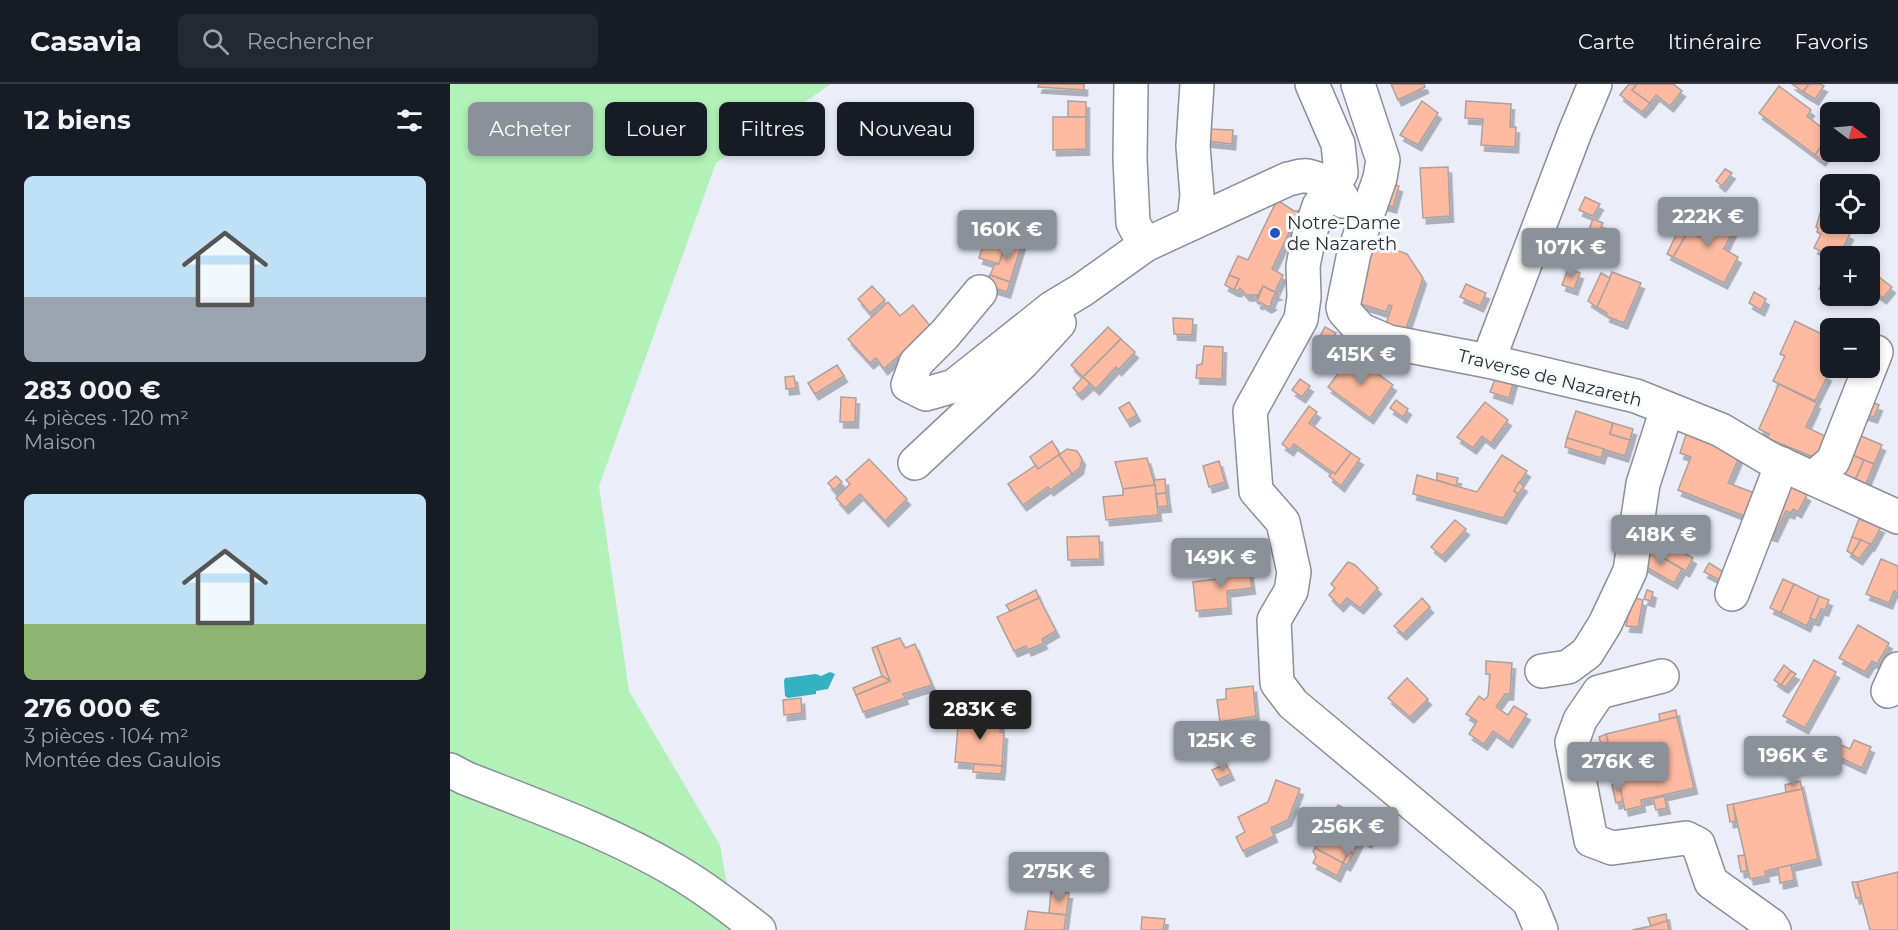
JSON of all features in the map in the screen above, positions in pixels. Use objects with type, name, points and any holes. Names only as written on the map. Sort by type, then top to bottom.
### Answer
[{"type":"street","points":[[1131,84],[1130,159],[1133,223],[1145,245]]},
{"type":"street","points":[[1194,221],[1197,195],[1193,146],[1197,84]]},
{"type":"street","points":[[1312,84],[1338,144],[1341,173],[1319,206],[1309,236],[1303,266],[1304,297],[1300,319],[1250,411],[1256,490],[1283,522],[1294,572],[1291,591],[1274,620],[1277,683],[1293,704],[1529,901],[1541,930]]},
{"type":"street","points":[[1341,84],[1352,112],[1381,155]]},
{"type":"street","points":[[1358,84],[1381,155]]},
{"type":"street","points":[[1488,361],[1595,84]]},
{"type":"street","name":"Traverse de Nazareth","points":[[1381,155],[1380,178],[1354,253],[1343,307],[1361,330],[1389,342],[1488,361],[1636,396],[1721,430],[1782,464],[1898,517]]},
{"type":"street","points":[[980,292],[945,334],[916,363],[908,385],[926,394],[954,386],[1052,308],[1082,290],[1145,245],[1288,179],[1306,176],[1332,185],[1342,197],[1346,244],[1354,253]]},
{"type":"street","points":[[915,463],[1022,363],[1066,316],[1082,290]]},
{"type":"street","points":[[1813,478],[1833,461],[1866,378]]},
{"type":"street","points":[[1542,671],[1568,667],[1587,653],[1605,624],[1630,571],[1643,484],[1667,409]]},
{"type":"street","points":[[1732,594],[1782,464]]},
{"type":"street","points":[[1662,676],[1599,692],[1580,720],[1572,742],[1591,840],[1612,849],[1686,838],[1698,844],[1711,882],[1771,925],[1774,930]]},
{"type":"street","points":[[450,770],[616,839],[677,871],[759,930]]},
{"type":"green space","points":[[450,84],[831,84],[805,102],[719,102],[719,156],[726,156],[716,163],[599,486],[629,691],[720,845],[735,930],[450,930]]},
{"type":"water","points":[[830,672],[835,674],[828,689],[816,691],[816,694],[788,698],[785,696],[785,678],[816,674],[821,676]]},
{"type":"building","points":[[1039,84],[1084,84],[1084,90],[1038,87]]},
{"type":"building","points":[[1391,84],[1424,84],[1425,87],[1398,100]]},
{"type":"building","points":[[1629,84],[1637,84],[1632,90],[1650,103],[1642,112],[1620,95]]},
{"type":"building","points":[[1637,84],[1673,84],[1682,91],[1670,106],[1656,95],[1650,103],[1632,90]]},
{"type":"building","points":[[1792,84],[1809,84],[1803,92]]},
{"type":"building","points":[[1809,84],[1824,86],[1815,99],[1803,92]]},
{"type":"building","points":[[1779,86],[1811,110],[1807,116],[1820,126],[1820,148],[1815,155],[1759,113]]},
{"type":"building","points":[[1068,101],[1086,102],[1086,117],[1068,117]]},
{"type":"building","points":[[1422,101],[1438,113],[1418,145],[1400,135]]},
{"type":"building","points":[[1466,101],[1511,104],[1510,127],[1516,127],[1515,147],[1481,145],[1483,119],[1465,118]]},
{"type":"building","points":[[1053,117],[1086,117],[1086,149],[1053,150]]},
{"type":"building","points":[[1207,129],[1233,130],[1232,144],[1206,141]]},
{"type":"building","points":[[1820,148],[1820,159],[1815,155]]},
{"type":"building","points":[[1448,167],[1450,216],[1423,218],[1420,168]]},
{"type":"building","points":[[1725,169],[1732,173],[1722,186],[1716,181]]},
{"type":"building","points":[[1387,182],[1399,186],[1393,207],[1378,203]]},
{"type":"building","points":[[1585,197],[1600,204],[1593,216],[1579,210]]},
{"type":"building","name":"Notre-Dame de Nazareth","points":[[1277,200],[1294,211],[1299,211],[1272,269],[1283,275],[1275,292],[1263,286],[1256,299],[1257,295],[1246,295],[1240,288],[1238,291],[1234,290],[1239,279],[1229,275],[1238,256],[1248,260]]},
{"type":"building","points":[[1699,209],[1734,228],[1724,249],[1738,257],[1724,283],[1673,257],[1688,231],[1699,237],[1705,228],[1693,222]]},
{"type":"building","points":[[1820,213],[1820,234],[1816,227]]},
{"type":"building","points":[[992,218],[1022,227],[1017,241],[988,231]]},
{"type":"building","points":[[1593,219],[1603,223],[1597,236],[1588,232]]},
{"type":"building","points":[[1699,225],[1705,228],[1699,237],[1694,234]]},
{"type":"building","points":[[1680,227],[1688,231],[1673,257],[1667,254]]},
{"type":"building","points":[[988,231],[1008,238],[999,264],[979,258]]},
{"type":"building","points":[[1586,233],[1602,239],[1596,252],[1580,248]]},
{"type":"building","points":[[1821,234],[1850,234],[1844,246],[1820,246],[1820,251],[1814,248]]},
{"type":"building","points":[[1008,238],[1022,243],[1010,282],[990,275],[995,264],[999,264]]},
{"type":"building","points":[[1364,239],[1407,254],[1423,278],[1405,332],[1385,327],[1392,306],[1389,305],[1386,312],[1352,301]]},
{"type":"building","points":[[1568,269],[1580,273],[1574,289],[1562,285]]},
{"type":"building","points":[[1612,272],[1641,283],[1624,323],[1606,316],[1607,313],[1597,307]]},
{"type":"building","points":[[1601,273],[1610,278],[1597,307],[1588,301]]},
{"type":"building","points":[[990,275],[1010,282],[1007,292],[986,286]]},
{"type":"building","points":[[1229,275],[1239,279],[1234,290],[1225,285]]},
{"type":"building","points":[[1880,278],[1892,287],[1883,298],[1880,296]]},
{"type":"building","points":[[1466,284],[1486,293],[1480,306],[1460,297]]},
{"type":"building","points":[[872,286],[885,300],[870,313],[858,299]]},
{"type":"building","points":[[1263,286],[1278,294],[1274,295],[1271,303],[1273,304],[1268,307],[1257,302]]},
{"type":"building","points":[[1754,292],[1766,299],[1761,310],[1749,303]]},
{"type":"building","points":[[888,302],[900,316],[913,305],[931,327],[884,369],[876,358],[870,363],[848,339]]},
{"type":"building","points":[[1173,318],[1193,319],[1192,335],[1174,334]]},
{"type":"building","points":[[1795,321],[1820,333],[1820,378],[1826,378],[1815,401],[1773,381],[1785,356],[1780,354]]},
{"type":"building","points":[[1108,327],[1121,339],[1083,377],[1071,365]]},
{"type":"building","points":[[1325,327],[1336,333],[1325,353],[1314,347]]},
{"type":"building","points":[[1121,339],[1135,352],[1118,370],[1116,367],[1096,389],[1083,377]]},
{"type":"building","points":[[1204,346],[1223,347],[1222,379],[1196,378],[1197,365],[1202,364]]},
{"type":"building","points":[[1352,355],[1393,385],[1370,418],[1328,387]]},
{"type":"building","points":[[837,365],[844,376],[815,394],[808,383]]},
{"type":"building","points":[[1497,374],[1515,377],[1509,398],[1490,392]]},
{"type":"building","points":[[794,376],[796,388],[786,389],[785,377]]},
{"type":"building","points":[[1083,377],[1090,384],[1079,394],[1073,388]]},
{"type":"building","points":[[1300,379],[1310,386],[1302,397],[1292,390]]},
{"type":"building","points":[[1779,384],[1817,403],[1806,427],[1825,436],[1816,458],[1767,438],[1769,434],[1759,429]]},
{"type":"building","points":[[841,397],[856,398],[855,422],[840,422]]},
{"type":"building","points":[[1396,400],[1408,409],[1403,417],[1390,408]]},
{"type":"building","points":[[1866,400],[1879,405],[1874,417],[1861,413]]},
{"type":"building","points":[[1129,402],[1137,415],[1127,421],[1119,408]]},
{"type":"building","points":[[1485,402],[1508,420],[1491,443],[1482,436],[1473,448],[1457,437]]},
{"type":"building","points":[[1309,406],[1317,412],[1309,423],[1351,453],[1335,474],[1294,444],[1290,450],[1282,444]]},
{"type":"building","points":[[1576,411],[1613,423],[1610,434],[1630,440],[1625,456],[1567,438]]},
{"type":"building","points":[[1613,423],[1633,429],[1630,440],[1610,434]]},
{"type":"building","points":[[1687,432],[1740,455],[1728,483],[1757,494],[1747,517],[1678,490],[1691,457],[1680,453]]},
{"type":"building","points":[[1859,435],[1882,445],[1874,464],[1850,454]]},
{"type":"building","points":[[1567,438],[1604,449],[1601,458],[1565,447]]},
{"type":"building","points":[[1052,441],[1060,454],[1038,469],[1030,457]]},
{"type":"building","points":[[1067,449],[1077,451],[1082,459],[1080,468],[1072,474],[1059,455]]},
{"type":"building","points":[[1351,453],[1360,459],[1341,486],[1329,476],[1332,472],[1335,474]]},
{"type":"building","points":[[1850,454],[1864,460],[1853,485],[1839,477]]},
{"type":"building","points":[[1059,455],[1072,474],[1050,490],[1048,487],[1023,505],[1008,484],[1036,465],[1038,469]]},
{"type":"building","points":[[1502,455],[1527,471],[1514,491],[1518,494],[1503,518],[1413,494],[1417,475],[1477,492]]},
{"type":"building","points":[[1147,458],[1155,485],[1123,489],[1115,462]]},
{"type":"building","points":[[869,459],[907,499],[885,521],[860,494],[845,508],[836,498],[850,484],[846,480]]},
{"type":"building","points":[[1864,460],[1874,464],[1864,488],[1854,483]]},
{"type":"building","points":[[1219,461],[1225,482],[1209,487],[1203,466]]},
{"type":"building","points":[[1437,473],[1458,478],[1456,486],[1437,480]]},
{"type":"building","points":[[836,476],[842,482],[834,490],[828,483]]},
{"type":"building","points":[[1165,479],[1166,493],[1156,494],[1154,480]]},
{"type":"building","points":[[1780,480],[1807,495],[1798,512],[1793,509],[1791,513],[1786,511],[1774,536],[1759,531]]},
{"type":"building","points":[[1519,482],[1524,486],[1518,494],[1514,491]]},
{"type":"building","points":[[1155,485],[1158,515],[1106,520],[1103,497],[1123,495],[1123,489]]},
{"type":"building","points":[[1166,493],[1168,506],[1158,507],[1156,494]]},
{"type":"building","points":[[1656,519],[1666,523],[1663,535],[1652,530]]},
{"type":"building","points":[[1859,519],[1881,527],[1871,545],[1852,537]]},
{"type":"building","points":[[1455,520],[1466,529],[1442,556],[1431,547]]},
{"type":"building","points":[[1652,534],[1693,558],[1686,571],[1645,547]]},
{"type":"building","points":[[1099,536],[1100,559],[1068,560],[1067,537]]},
{"type":"building","points":[[1852,537],[1861,540],[1852,554],[1847,551]]},
{"type":"building","points":[[1861,540],[1870,544],[1859,559],[1852,554]]},
{"type":"building","points":[[1648,549],[1682,569],[1674,583],[1639,563]]},
{"type":"building","points":[[1881,559],[1898,566],[1898,593],[1894,591],[1889,603],[1866,594]]},
{"type":"building","points":[[1348,562],[1355,565],[1378,588],[1360,608],[1347,598],[1340,606],[1329,595],[1335,588],[1331,584]]},
{"type":"building","points":[[1709,563],[1730,576],[1726,583],[1704,572]]},
{"type":"building","points":[[1249,567],[1252,588],[1227,591],[1228,608],[1196,611],[1193,582],[1225,578],[1225,569]]},
{"type":"building","points":[[1783,579],[1794,584],[1781,613],[1770,608]]},
{"type":"building","points":[[1794,584],[1819,596],[1807,626],[1781,613]]},
{"type":"building","points":[[1036,590],[1039,598],[1010,611],[1006,605]]},
{"type":"building","points":[[1647,590],[1653,592],[1651,601],[1644,599]]},
{"type":"building","points":[[1819,596],[1829,600],[1825,610],[1821,609],[1816,620],[1810,618]]},
{"type":"building","points":[[1631,597],[1643,600],[1638,627],[1626,626]]},
{"type":"building","points":[[1039,598],[1056,631],[1042,639],[1044,643],[1028,650],[1026,646],[1014,651],[997,617]]},
{"type":"building","points":[[1422,598],[1430,607],[1403,634],[1394,626]]},
{"type":"building","points":[[1858,625],[1889,643],[1877,664],[1872,661],[1865,672],[1839,658]]},
{"type":"building","points":[[900,638],[905,648],[915,644],[932,685],[903,694],[905,698],[863,712],[856,695],[890,681],[877,646]]},
{"type":"building","points":[[877,646],[890,681],[882,676],[872,648]]},
{"type":"building","points":[[1814,660],[1836,672],[1805,728],[1783,716]]},
{"type":"building","points":[[1486,661],[1512,663],[1510,694],[1505,694],[1496,707],[1508,715],[1514,706],[1527,714],[1509,742],[1493,731],[1484,744],[1469,734],[1477,721],[1466,714],[1479,696],[1484,700],[1488,696],[1490,674],[1486,674]]},
{"type":"building","points":[[1784,665],[1791,671],[1781,685],[1774,680]]},
{"type":"building","points":[[1791,671],[1796,674],[1785,687],[1781,685]]},
{"type":"building","points":[[882,676],[890,681],[856,695],[853,688]]},
{"type":"building","points":[[1407,678],[1428,699],[1410,717],[1388,698]]},
{"type":"building","points":[[1253,686],[1256,716],[1220,722],[1217,700],[1226,699],[1226,689]]},
{"type":"building","points":[[801,698],[802,713],[784,715],[783,700]]},
{"type":"building","points":[[1676,710],[1677,717],[1660,721],[1659,714]]},
{"type":"building","points":[[959,714],[1001,718],[1000,732],[1004,733],[1002,766],[955,762]]},
{"type":"building","points":[[1677,717],[1694,788],[1641,800],[1642,806],[1625,810],[1606,734]]},
{"type":"building","points":[[1606,734],[1610,751],[1603,752],[1599,737]]},
{"type":"building","points":[[1823,737],[1850,749],[1854,740],[1871,747],[1862,768],[1818,747]]},
{"type":"building","points":[[974,764],[1002,766],[1001,774],[973,772]]},
{"type":"building","points":[[1226,764],[1231,774],[1217,780],[1212,770]]},
{"type":"building","points":[[1276,780],[1300,789],[1288,820],[1271,828],[1274,836],[1243,851],[1236,837],[1245,832],[1238,817],[1268,802]]},
{"type":"building","points":[[1800,781],[1802,789],[1786,792],[1785,785]]},
{"type":"building","points":[[1619,783],[1623,801],[1616,803],[1612,785]]},
{"type":"building","points":[[1802,789],[1818,859],[1765,871],[1766,876],[1750,879],[1733,804]]},
{"type":"building","points":[[1664,796],[1667,808],[1656,810],[1653,799]]},
{"type":"building","points":[[1733,804],[1736,821],[1730,822],[1727,805]]},
{"type":"building","points":[[1338,805],[1353,813],[1351,817],[1356,820],[1358,816],[1377,826],[1368,842],[1361,838],[1353,854],[1349,851],[1343,863],[1315,848]]},
{"type":"building","points":[[1315,848],[1343,863],[1337,876],[1313,863],[1316,857],[1313,851]]},
{"type":"building","points":[[1349,851],[1353,854],[1347,865],[1343,863]]},
{"type":"building","points":[[1745,855],[1747,871],[1741,872],[1738,856]]},
{"type":"building","points":[[1791,865],[1794,880],[1780,883],[1778,868]]},
{"type":"building","points":[[1898,872],[1898,930],[1870,930],[1857,882]]},
{"type":"building","points":[[1852,882],[1857,882],[1861,897],[1856,898]]},
{"type":"building","points":[[1051,891],[1069,893],[1066,915],[1049,913]]},
{"type":"building","points":[[1028,911],[1066,915],[1064,930],[1025,930]]},
{"type":"building","points":[[1666,914],[1667,921],[1651,926],[1648,918]]},
{"type":"building","points":[[1142,917],[1165,919],[1163,930],[1141,930]]},
{"type":"building","points":[[1667,921],[1669,930],[1632,930],[1651,926]]},
{"type":"place","name":"Notre-Dame de Nazareth","points":[[1275,233]]}]
